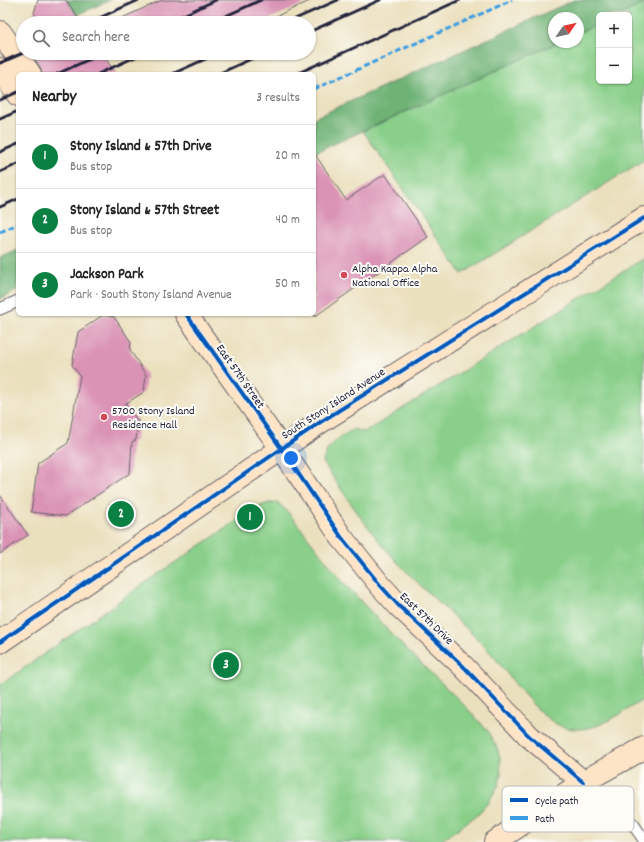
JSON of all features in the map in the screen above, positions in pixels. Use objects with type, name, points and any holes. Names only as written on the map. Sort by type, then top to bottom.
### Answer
[{"type":"street","points":[[0,32],[16,54]]},
{"type":"street","points":[[20,60],[29,72]]},
{"type":"street","points":[[0,69],[16,92]]},
{"type":"street","name":"South Stony Island Avenue","points":[[0,642],[335,412],[644,218]]},
{"type":"street","name":"East 57th Street","points":[[187,316],[281,448]]},
{"type":"street","name":"East 57th Drive","points":[[281,448],[342,538],[399,606],[464,667],[529,736],[583,782]]},
{"type":"street","points":[[577,786],[644,748]]},
{"type":"street","points":[[495,842],[510,832]]},
{"type":"lane","points":[[0,309],[16,302]]},
{"type":"lane","points":[[583,782],[588,786]]},
{"type":"lane","points":[[634,825],[644,840]]},
{"type":"green space","points":[[66,0],[110,0],[77,15]]},
{"type":"green space","points":[[574,0],[644,0],[644,4],[626,12],[596,12],[596,25],[584,30],[584,12],[548,12],[548,47],[316,152],[316,117]]},
{"type":"green space","points":[[644,4],[644,160],[462,274],[363,131],[548,47],[584,48],[584,30],[596,25],[596,84],[632,84],[632,12],[626,12]]},
{"type":"green space","points":[[16,251],[16,291],[0,299],[0,258]]},
{"type":"green space","points":[[644,258],[644,699],[617,716],[598,725],[578,729],[567,728],[546,717],[535,707],[488,650],[399,564],[368,527],[323,462],[331,445],[354,429],[365,432]]},
{"type":"green space","points":[[269,503],[278,503],[288,512],[342,581],[402,645],[466,707],[488,731],[500,757],[501,776],[498,786],[488,803],[477,815],[439,842],[0,842],[0,685],[149,580],[259,506]]},
{"type":"building","points":[[38,0],[66,0],[77,16],[36,16],[34,13]]},
{"type":"building","points":[[162,0],[312,0],[277,16],[127,16]]},
{"type":"building","points":[[35,60],[107,60],[115,72],[41,72]]},
{"type":"building","name":"Alpha Kappa Alpha National Office","points":[[316,156],[346,200],[385,174],[428,237],[316,316]]},
{"type":"building","name":"5700 Stony Island Residence Hall","points":[[102,316],[114,317],[131,342],[130,350],[146,375],[144,392],[125,404],[138,421],[136,440],[132,442],[130,473],[66,516],[31,512],[38,463],[68,443],[80,376],[72,365],[78,332]]},
{"type":"building","points":[[0,495],[28,535],[0,554]]},
{"type":"railway","points":[[104,16],[139,0]]},
{"type":"railway","points":[[181,16],[216,0]]},
{"type":"railway","points":[[226,16],[261,0]]},
{"type":"railway","points":[[302,16],[338,0]]},
{"type":"railway","points":[[316,29],[380,0]]},
{"type":"railway","points":[[300,72],[460,0]]},
{"type":"railway","points":[[0,63],[16,56]]},
{"type":"railway","points":[[61,72],[88,60]]},
{"type":"railway","points":[[102,72],[129,60]]},
{"type":"railway","points":[[176,72],[203,60]]},
{"type":"railway","points":[[222,72],[249,60]]},
{"type":"railway","points":[[0,100],[16,93]]},
{"type":"railway","points":[[0,119],[16,112]]},
{"type":"railway","points":[[0,152],[16,145]]},
{"type":"railway","points":[[0,172],[16,165]]},
{"type":"railway","points":[[0,207],[16,200]]},
{"type":"marked path","points":[[316,88],[512,0]]},
{"type":"marked path","points":[[0,232],[16,225]]},
{"type":"cycle path","points":[[0,642],[322,421],[644,218]]},
{"type":"cycle path","points":[[187,316],[281,448],[342,538],[380,585],[399,606],[464,667],[529,736],[583,782]]},
{"type":"place","name":"Alpha Kappa Alpha National Office","points":[[344,275]]},
{"type":"place","name":"5700 Stony Island Residence Hall","points":[[104,417]]},
{"type":"place","name":"Stony Island & 57th Street","points":[[121,514]]},
{"type":"place","name":"Stony Island & 57th Drive","points":[[250,517]]},
{"type":"place","name":"Jackson Park","points":[[226,665]]}]
